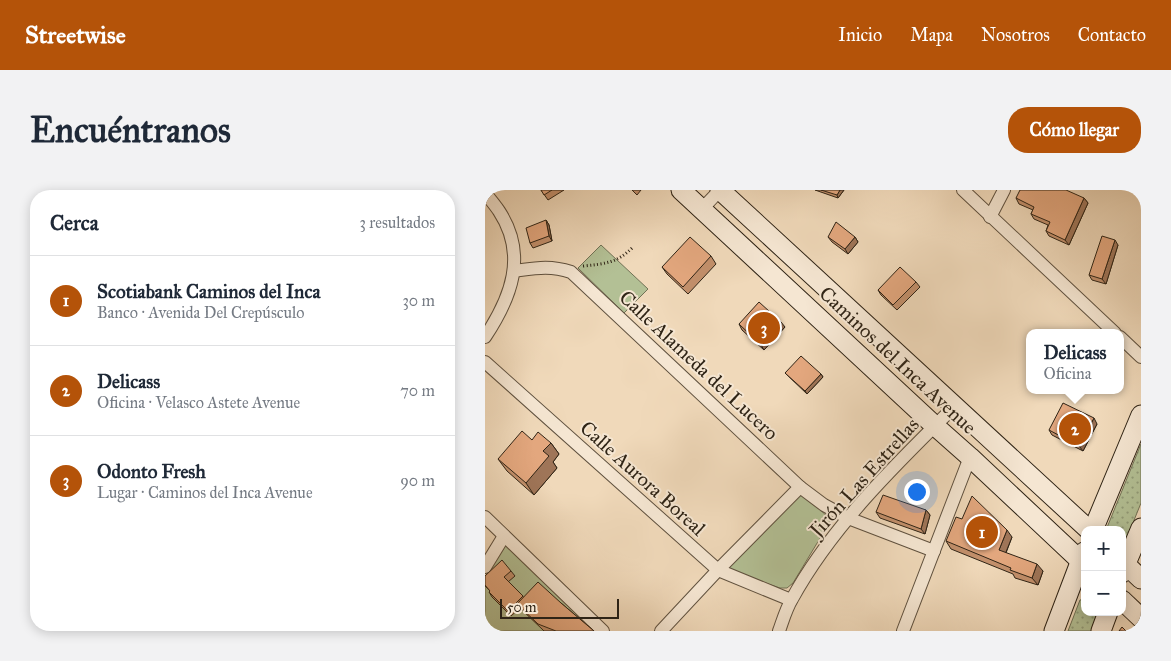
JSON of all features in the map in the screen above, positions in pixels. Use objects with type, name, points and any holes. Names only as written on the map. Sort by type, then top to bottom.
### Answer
[{"type":"main road","name":"Caminos del Inca Avenue","points":[[681,190],[935,426],[1081,557]]},
{"type":"main road","name":"Caminos del Inca Avenue","points":[[720,190],[1085,526]]},
{"type":"main road","points":[[1095,526],[1141,415]]},
{"type":"main road","points":[[1126,560],[1141,528]]},
{"type":"main road","points":[[1054,631],[1081,564]]},
{"type":"main road","points":[[1126,568],[1141,579]]},
{"type":"main road","points":[[1126,604],[1141,618]]},
{"type":"main road","points":[[1101,631],[1107,616]]},
{"type":"street","points":[[702,209],[720,190]]},
{"type":"street","points":[[963,190],[1111,329]]},
{"type":"street","points":[[990,217],[1004,190]]},
{"type":"street","points":[[485,193],[500,212],[510,236],[514,271],[511,286],[500,311],[485,337]]},
{"type":"street","name":"Calle Alameda del Lucero","points":[[514,271],[539,267],[556,267],[571,272],[800,487],[824,505],[848,518],[934,551]]},
{"type":"street","points":[[1124,341],[1141,357]]},
{"type":"street","name":"Calle Aurora Boreal","points":[[485,362],[718,570],[791,600]]},
{"type":"street","name":"Jirón Las Estrellas","points":[[779,631],[791,600],[823,549],[859,505],[955,406]]},
{"type":"street","points":[[903,631],[970,456]]},
{"type":"street","points":[[661,631],[800,487]]},
{"type":"street","points":[[485,517],[603,631]]},
{"type":"street","points":[[485,567],[504,536]]},
{"type":"path","points":[[556,267],[610,262],[623,258],[632,248]]},
{"type":"green space","points":[[601,245],[648,289],[624,313],[578,268]]},
{"type":"green space","points":[[1141,444],[1141,503],[1126,540],[1126,526],[1108,526]]},
{"type":"green space","points":[[800,491],[831,520],[793,583],[787,588],[780,588],[725,569]]},
{"type":"green space","points":[[508,544],[598,631],[485,631],[485,577],[504,545]]},
{"type":"green space","points":[[1080,600],[1081,616],[1100,616],[1094,631],[1068,631]]},
{"type":"building","points":[[541,190],[552,190],[544,195]]},
{"type":"building","points":[[821,190],[840,190],[837,195]]},
{"type":"building","points":[[1020,190],[1066,190],[1084,198],[1065,240],[1046,231],[1050,222],[1031,214],[1034,207],[1016,198]]},
{"type":"building","points":[[546,220],[549,236],[530,243],[526,228]]},
{"type":"building","points":[[836,222],[855,237],[845,249],[828,237]]},
{"type":"building","points":[[1102,236],[1115,240],[1102,279],[1089,275]]},
{"type":"building","points":[[690,237],[711,256],[683,287],[662,267]]},
{"type":"building","points":[[900,267],[916,282],[893,305],[878,290]]},
{"type":"building","points":[[759,302],[781,322],[761,345],[739,324]]},
{"type":"building","points":[[801,356],[821,374],[805,391],[785,373]]},
{"type":"building","points":[[1063,403],[1094,418],[1079,446],[1049,430]]},
{"type":"building","points":[[522,431],[532,440],[538,432],[551,443],[543,451],[549,456],[526,483],[498,459]]},
{"type":"building","points":[[883,495],[926,510],[921,529],[876,512]]},
{"type":"building","points":[[972,496],[1007,530],[999,550],[1037,564],[1032,578],[946,541],[956,517],[962,519]]},
{"type":"building","points":[[502,560],[511,571],[504,577],[523,596],[508,611],[489,592],[485,585],[485,576]]},
{"type":"building","points":[[538,582],[594,631],[556,631],[538,624],[517,604]]},
{"type":"place","name":"Odonto Fresh","points":[[764,328]]},
{"type":"place","name":"Delicass","points":[[1075,429]]},
{"type":"place","name":"Scotiabank Caminos del Inca","points":[[982,532]]}]
